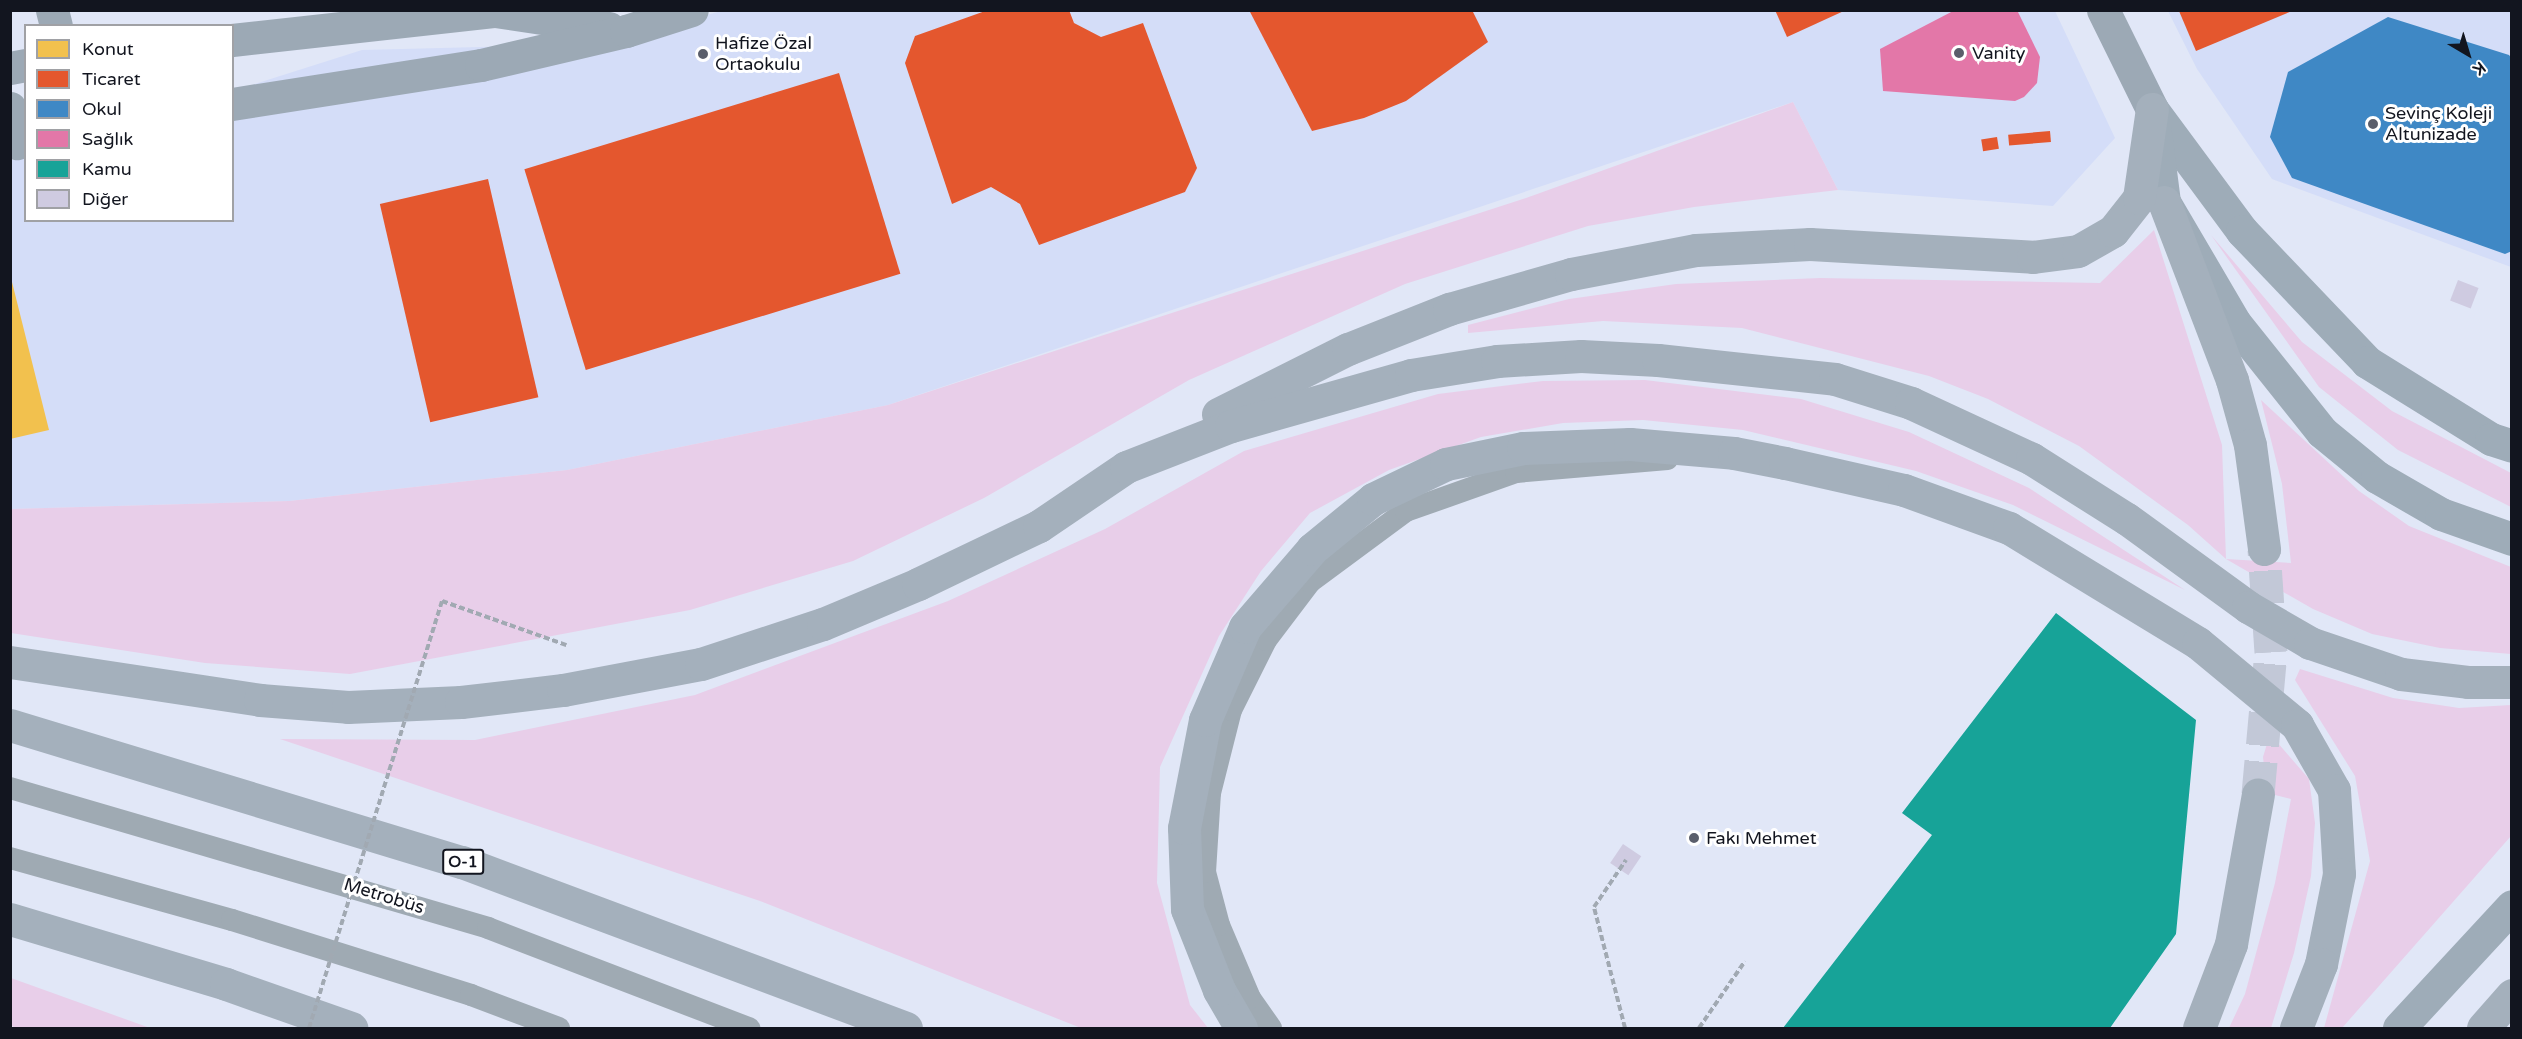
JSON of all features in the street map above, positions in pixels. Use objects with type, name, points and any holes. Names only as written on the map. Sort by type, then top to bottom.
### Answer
[{"type":"highway","points":[[10,662],[260,700],[348,706],[461,702],[563,690],[701,664],[823,624],[1039,526],[1126,467],[1229,407],[1348,349],[1449,309],[1571,274],[1696,250],[1799,245],[2033,257],[2078,251],[2113,231],[2139,198],[2152,109]]},
{"type":"highway","points":[[2164,202],[2232,380],[2250,445],[2264,549]]},
{"type":"highway","points":[[1126,467],[1231,426],[1320,398],[1411,375],[1497,361],[1581,356],[1658,360],[1835,379],[1911,403],[2032,459],[2127,519],[2248,607],[2310,643],[2401,674],[2511,682]]},
{"type":"highway","points":[[1241,1029],[1219,990],[1187,909],[1184,828],[1205,720],[1245,627],[1312,549],[1373,499],[1446,464],[1522,448],[1630,444],[1734,453],[1904,490],[2009,528],[2198,643],[2297,725],[2334,790],[2340,874],[2321,964],[2296,1029]]},
{"type":"highway","name":"O-1","points":[[10,725],[462,862],[906,1029]]},
{"type":"highway","points":[[2199,1029],[2231,944],[2258,794]]},
{"type":"highway","points":[[10,919],[226,984],[351,1029]]},
{"type":"highway","points":[[2483,1029],[2511,995]]},
{"type":"main road","points":[[2152,109],[2164,202],[2235,323],[2322,432],[2378,477],[2441,514],[2511,539]]},
{"type":"main road","points":[[2152,109],[2242,231],[2367,362],[2491,439],[2511,446]]},
{"type":"main road","points":[[2399,1029],[2511,906]]},
{"type":"street","points":[[234,104],[481,65],[626,31],[692,10]]},
{"type":"street","points":[[2103,10],[2152,109]]},
{"type":"street","points":[[234,40],[495,11],[626,31]]},
{"type":"street","points":[[10,108],[18,143]]},
{"type":"lane","points":[[1271,1029],[1250,998],[1219,925],[1205,872],[1210,793],[1231,711],[1266,640],[1310,582],[1406,511],[1516,472],[1734,453]]},
{"type":"lane","name":"Metrobüs","points":[[10,788],[488,928],[749,1029]]},
{"type":"lane","points":[[10,858],[232,920],[471,995],[560,1029]]},
{"type":"path","points":[[309,1029],[442,601],[573,648]]},
{"type":"path","points":[[1625,1029],[1594,907],[1626,860]]},
{"type":"path","points":[[1699,1029],[1745,961]]},
{"type":"shaded area","points":[[725,10],[2055,11],[2115,138],[2053,206],[1838,190],[1793,102],[888,405],[567,470],[289,501],[11,509],[10,161],[24,156],[24,222],[234,222],[234,91],[362,50],[598,44]]},
{"type":"shaded area","name":"Sevinç Koleji Altunizade","points":[[2168,11],[2511,11],[2511,267],[2272,179],[2197,69]]},
{"type":"shaded area","points":[[1793,102],[1838,190],[1694,207],[1588,226],[1405,284],[1189,380],[984,498],[853,561],[690,610],[350,674],[205,663],[11,633],[11,509],[289,501],[567,470],[888,405],[1526,198]]},
{"type":"shaded area","points":[[2154,230],[2222,445],[2226,559],[2188,525],[2079,446],[1988,399],[1929,376],[1742,328],[1603,321],[1468,333],[1468,325],[1569,299],[1676,284],[1820,278],[2100,283]]},
{"type":"shaded area","points":[[2211,235],[2302,342],[2392,411],[2511,473],[2511,507],[2398,450],[2319,387]]},
{"type":"shaded area","points":[[1645,380],[1801,399],[1909,432],[2029,488],[2185,590],[2013,505],[1916,471],[1743,430],[1643,420],[1563,423],[1481,437],[1389,470],[1310,513],[1261,571],[1219,636],[1160,767],[1157,883],[1190,1005],[1208,1028],[1081,1028],[760,901],[280,739],[475,740],[695,695],[948,601],[1105,529],[1244,451],[1438,394],[1543,381]]},
{"type":"shaded area","points":[[2261,400],[2359,491],[2409,526],[2511,567],[2511,654],[2440,648],[2372,634],[2313,609],[2226,559],[2291,563],[2282,484]]},
{"type":"shaded area","points":[[2300,669],[2393,698],[2459,708],[2511,705],[2511,836],[2342,1028],[2324,1028],[2370,861],[2355,776],[2295,680]]},
{"type":"shaded area","points":[[2270,734],[2309,779],[2315,823],[2311,876],[2294,953],[2271,1028],[2229,1028],[2245,994],[2275,883],[2291,799],[2267,793],[2263,757]]},
{"type":"shaded area","points":[[11,978],[150,1028],[15,1028],[11,1025]]},
{"type":"building: Konut","points":[[10,274],[49,430],[10,439]]},
{"type":"building: Ticaret","points":[[988,10],[1069,10],[1074,23],[1101,37],[1143,23],[1197,168],[1185,192],[1039,245],[1020,204],[991,187],[952,204],[905,63],[915,36]]},
{"type":"building: Ticaret","points":[[1249,10],[1472,10],[1488,42],[1406,101],[1364,118],[1312,131]]},
{"type":"building: Ticaret","points":[[1775,10],[1846,10],[1787,37]]},
{"type":"building: Ticaret","points":[[2179,11],[2292,11],[2196,51]]},
{"type":"building: Ticaret","points":[[839,73],[900,274],[586,370],[524,169]]},
{"type":"building: Ticaret","points":[[2050,131],[2051,142],[2009,146],[2008,135]]},
{"type":"building: Ticaret","points":[[1997,137],[1999,149],[1983,151],[1981,140]]},
{"type":"building: Ticaret","points":[[488,179],[538,397],[430,422],[380,204]]},
{"type":"building: Okul","name":"Sevinç Koleji Altunizade","points":[[2388,17],[2509,55],[2512,59],[2512,251],[2505,254],[2292,178],[2270,137],[2288,72]]},
{"type":"building: Sağlık","name":"Vanity","points":[[1955,10],[2017,10],[2040,57],[2037,83],[2024,97],[2015,101],[1883,91],[1880,49]]},
{"type":"building: Kamu","points":[[2056,613],[2196,720],[2176,934],[2110,1028],[1783,1028],[1932,835],[1902,813]]},
{"type":"building: Diğer","points":[[2458,280],[2479,288],[2471,308],[2450,301]]},
{"type":"building: Diğer","points":[[1623,844],[1641,856],[1628,875],[1610,863]]},
{"type":"tunnel","points":[[2258,794],[2271,652],[2264,549]]},
{"type":"place","name":"Vanity","points":[[1959,53]]},
{"type":"place","name":"Hafize Özal Ortaokulu","points":[[703,54]]},
{"type":"place","name":"Sevinç Koleji Altunizade","points":[[2373,124]]},
{"type":"place","name":"Fakı Mehmet","points":[[1694,838]]}]
